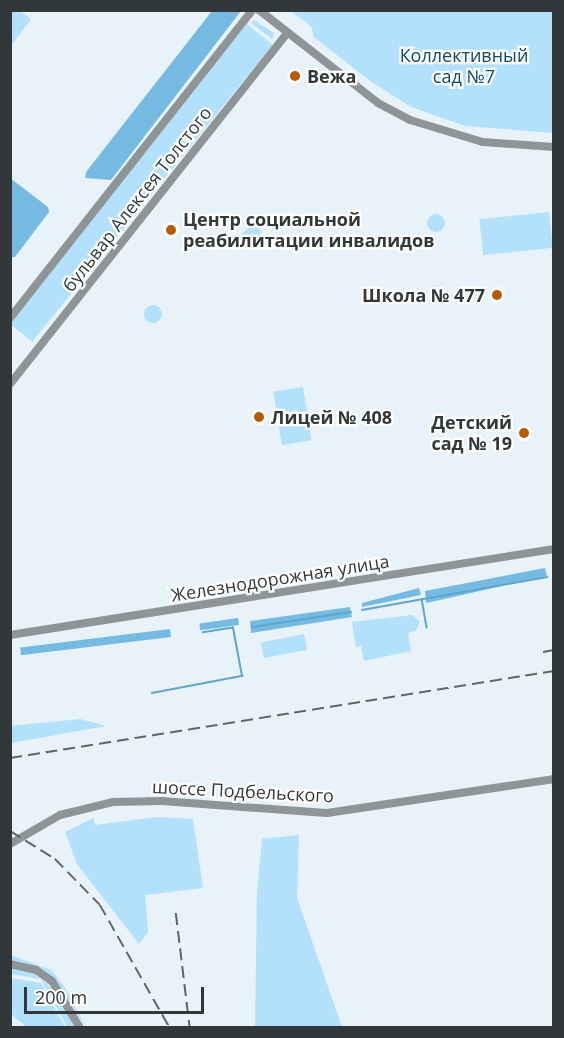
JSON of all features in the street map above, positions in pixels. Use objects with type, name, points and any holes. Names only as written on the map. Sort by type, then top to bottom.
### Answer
[{"type":"street","name":"бульвар Алексея Толстого","points":[[10,318],[252,10]]},
{"type":"street","points":[[259,10],[378,103],[425,127],[483,142],[554,147]]},
{"type":"street","name":"бульвар Алексея Толстого","points":[[10,384],[287,33]]},
{"type":"street","name":"Железнодорожная улица","points":[[10,635],[554,549]]},
{"type":"street","name":"шоссе Подбельского","points":[[10,844],[60,815],[113,802],[162,801],[327,813],[554,779]]},
{"type":"street","points":[[10,964],[36,970],[52,981],[80,1028]]},
{"type":"green space","points":[[11,10],[20,11],[31,19],[11,46]]},
{"type":"green space","name":"Коллективный сад №7","points":[[291,11],[553,11],[553,133],[465,126],[411,107],[370,81],[314,37],[311,26]]},
{"type":"green space","points":[[254,20],[274,33],[272,39],[251,23]]},
{"type":"green space","points":[[247,24],[273,45],[32,342],[10,324],[10,317]]},
{"type":"green space","points":[[549,212],[553,248],[483,255],[479,219]]},
{"type":"green space","points":[[436,214],[442,217],[445,223],[442,229],[436,232],[430,229],[427,223],[430,217]]},
{"type":"green space","points":[[253,224],[262,232],[255,241],[240,236]]},
{"type":"green space","points":[[153,305],[159,308],[162,314],[159,320],[153,323],[147,320],[144,314],[147,308]]},
{"type":"green space","points":[[303,387],[311,440],[282,445],[273,392]]},
{"type":"green space","points":[[412,615],[420,622],[416,630],[408,633],[411,651],[364,661],[361,646],[356,647],[352,622]]},
{"type":"green space","points":[[304,634],[307,650],[264,658],[261,642]]},
{"type":"green space","points":[[80,719],[106,726],[11,743],[11,726]]},
{"type":"green space","points":[[157,817],[193,819],[203,888],[145,895],[148,932],[139,944],[77,864],[65,832],[93,818],[95,825]]},
{"type":"green space","points":[[299,835],[297,898],[342,1027],[255,1027],[257,893],[262,839]]},
{"type":"green space","points":[[10,955],[51,970],[64,986],[86,1027],[54,979],[37,967],[11,960]]},
{"type":"green space","points":[[10,967],[34,974],[41,979],[11,974]]},
{"type":"green space","points":[[11,978],[41,983],[65,1027],[26,1027],[11,1014]]},
{"type":"green space","points":[[41,979],[48,984],[75,1027],[67,1027]]},
{"type":"shaded area","points":[[212,11],[241,11],[111,180],[85,178],[86,172]]},
{"type":"shaded area","points":[[10,178],[48,207],[49,212],[15,257],[11,257]]},
{"type":"shaded area","points":[[545,568],[547,576],[426,603],[425,591]]},
{"type":"shaded area","points":[[419,588],[421,595],[362,607],[362,603]]},
{"type":"shaded area","points":[[350,607],[352,617],[251,633],[250,621]]},
{"type":"shaded area","points":[[238,618],[239,625],[200,630],[199,623]]},
{"type":"shaded area","points":[[170,629],[171,637],[21,655],[20,647]]},
{"type":"waterway","points":[[362,610],[547,577]]},
{"type":"waterway","points":[[422,599],[427,628]]},
{"type":"waterway","points":[[252,627],[351,612]]},
{"type":"waterway","points":[[152,693],[242,676],[233,628],[203,633]]},
{"type":"railway","points":[[543,652],[554,650]]},
{"type":"railway","points":[[10,758],[554,671]]},
{"type":"railway","points":[[10,831],[55,859],[100,905],[170,1028]]},
{"type":"railway","points":[[176,913],[190,1028]]},
{"type":"place","name":"Вежа","points":[[295,76]]},
{"type":"place","name":"Центр социальной реабилитации инвалидов","points":[[171,230]]},
{"type":"place","name":"Школа № 477","points":[[497,295]]},
{"type":"place","name":"Лицей № 408","points":[[259,417]]},
{"type":"place","name":"Детский сад № 19","points":[[524,433]]}]
